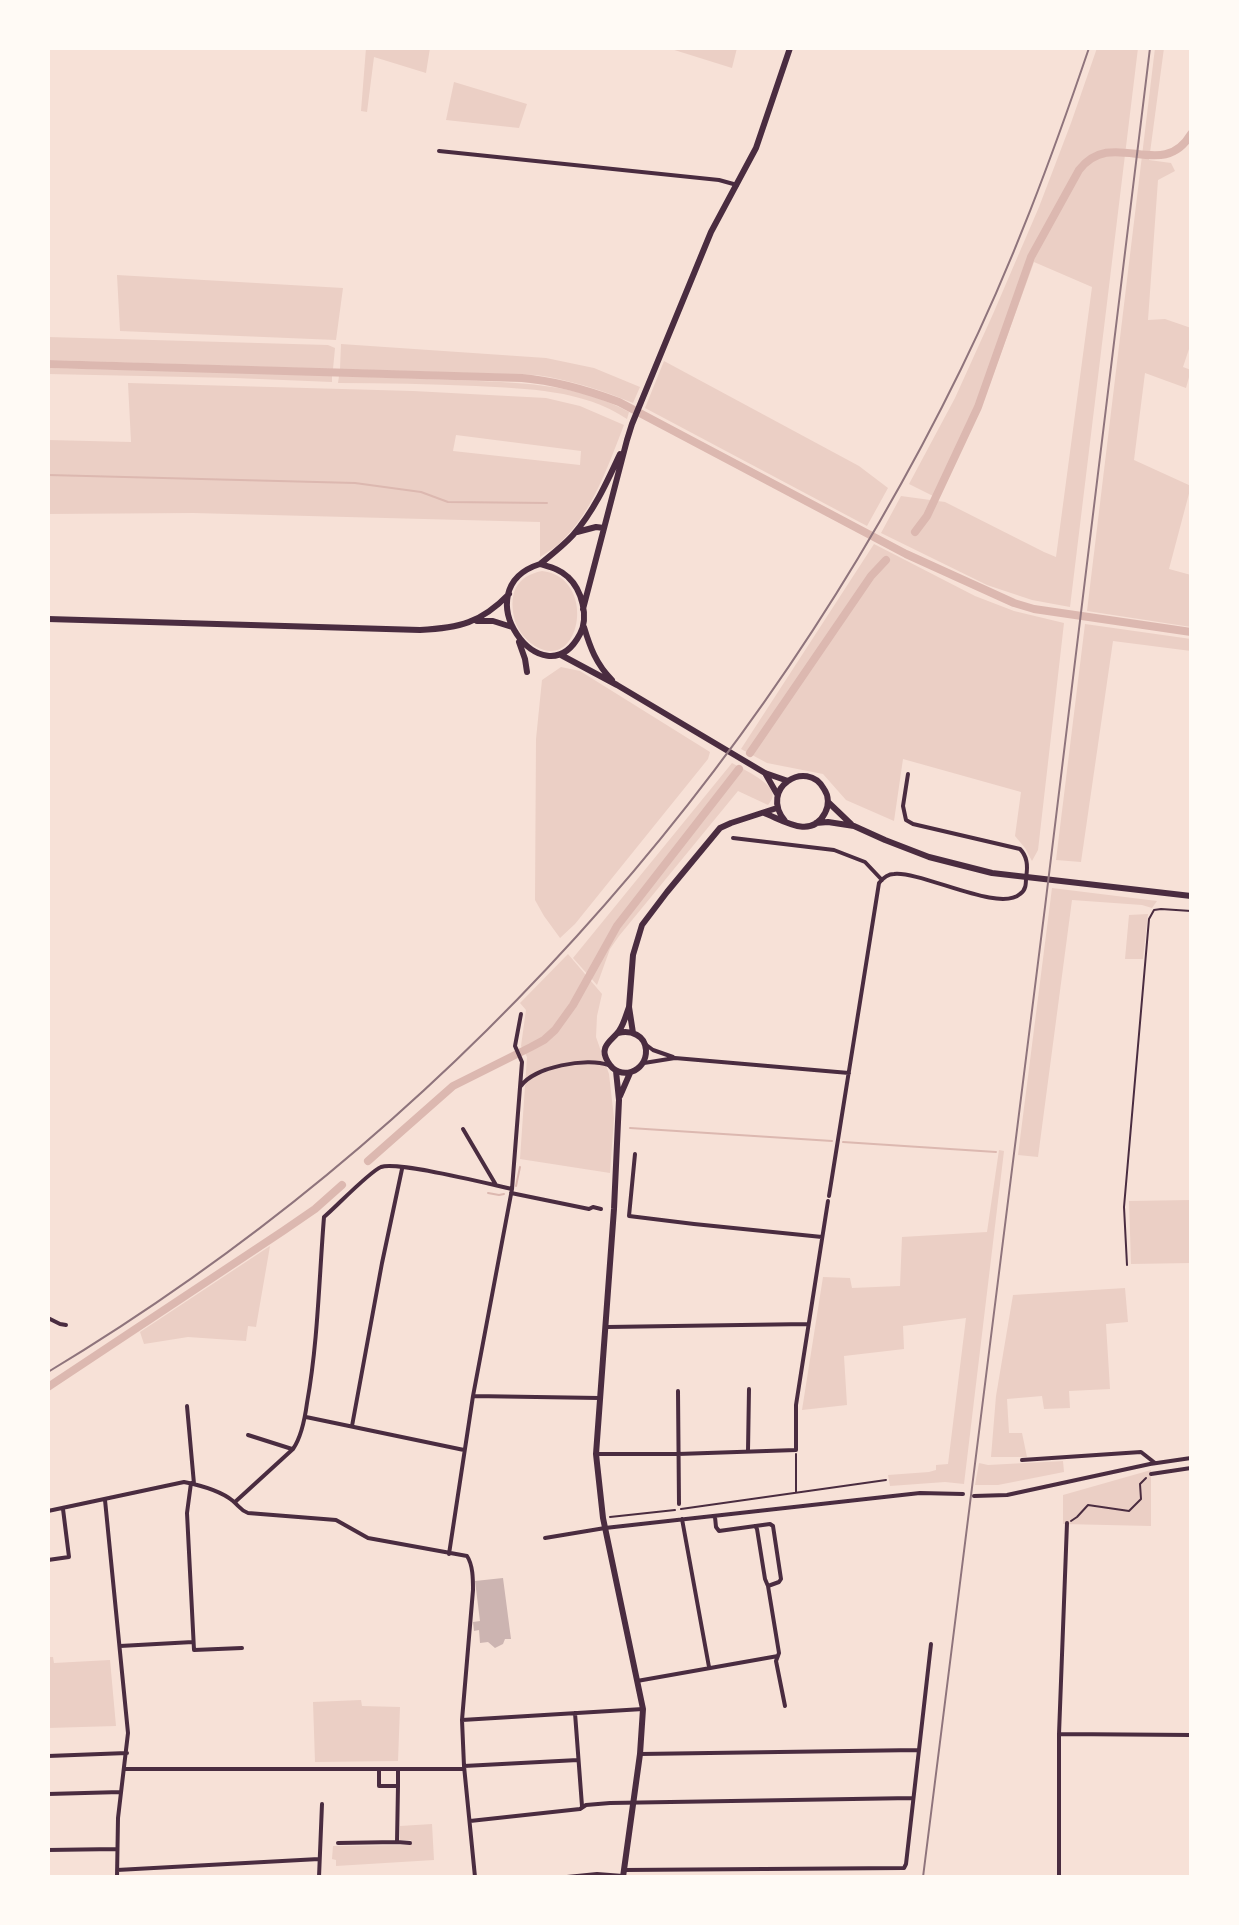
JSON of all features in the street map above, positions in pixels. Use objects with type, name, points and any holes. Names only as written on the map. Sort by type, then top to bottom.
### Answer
[{"type":"street","points":[[583,609],[634,420],[711,232],[762,134],[790,48]]},
{"type":"street","points":[[439,151],[719,180],[737,185]]},
{"type":"street","points":[[527,672],[523,648],[512,627],[508,604],[514,581],[531,567],[540,564],[574,533],[598,499],[627,440]]},
{"type":"street","points":[[574,533],[604,528]]},
{"type":"street","points":[[540,564],[568,577],[576,589],[589,646],[596,661],[617,685]]},
{"type":"street","points":[[473,622],[496,608],[509,594]]},
{"type":"street","points":[[48,619],[420,630],[493,621],[512,627]]},
{"type":"street","points":[[561,655],[573,645],[584,627]]},
{"type":"street","points":[[516,635],[532,651],[561,655],[765,773],[788,781]]},
{"type":"street","points":[[765,773],[778,794]]},
{"type":"street","points":[[596,1454],[796,1450],[796,1405],[877,889],[890,874],[904,874],[982,896],[1009,899],[1021,894],[1025,886],[1027,870],[1024,853],[1020,849],[906,820],[903,806],[908,774]]},
{"type":"street","points":[[785,821],[777,808],[778,794],[788,781],[804,776],[812,778],[825,789],[828,802],[825,814],[816,823]]},
{"type":"street","points":[[828,802],[854,826]]},
{"type":"street","points":[[633,1033],[629,1007],[633,955],[642,925],[720,828],[777,808]]},
{"type":"street","points":[[764,813],[796,827],[828,822],[854,826],[917,853],[992,873],[1191,896]]},
{"type":"street","points":[[733,838],[834,850],[865,862],[882,880]]},
{"type":"street","points":[[629,1007],[618,1033],[607,1043],[605,1058],[616,1071],[630,1073],[644,1063],[645,1044]]},
{"type":"street","points":[[449,1554],[473,1396],[512,1191],[522,1062],[515,1049],[521,1014]]},
{"type":"street","points":[[618,1033],[633,1033],[653,1050],[675,1058]]},
{"type":"street","points":[[644,1063],[675,1058],[849,1073]]},
{"type":"street","points":[[519,1088],[524,1080],[541,1071],[590,1061],[609,1065]]},
{"type":"street","points":[[616,1071],[619,1100],[614,1209],[596,1454],[603,1518],[643,1709],[640,1754],[623,1874]]},
{"type":"street","points":[[619,1100],[630,1073]]},
{"type":"street","points":[[463,1129],[496,1185]]},
{"type":"street","points":[[635,1154],[629,1216],[822,1237]]},
{"type":"street","points":[[235,1502],[293,1449],[306,1417],[312,1376],[324,1217],[380,1168],[386,1166],[430,1172],[589,1209],[601,1209]]},
{"type":"street","points":[[352,1426],[403,1168]]},
{"type":"street","points":[[48,1318],[66,1325]]},
{"type":"street","points":[[604,1327],[808,1324]]},
{"type":"street","points":[[748,1452],[749,1389]]},
{"type":"street","points":[[678,1391],[679,1504]]},
{"type":"street","points":[[473,1396],[599,1398]]},
{"type":"street","points":[[187,1406],[192,1484],[187,1513],[194,1650],[242,1648]]},
{"type":"street","points":[[306,1417],[464,1450]]},
{"type":"street","points":[[248,1435],[293,1449]]},
{"type":"street","points":[[1022,1460],[1141,1452],[1153,1464]]},
{"type":"street","points":[[974,1496],[1007,1495],[1191,1458]]},
{"type":"street","points":[[1176,1460],[1179,1470]]},
{"type":"street","points":[[1151,1474],[1191,1468]]},
{"type":"street","points":[[48,1511],[178,1482],[192,1484],[235,1502],[240,1510],[248,1513],[336,1520],[368,1538],[467,1556],[473,1590],[462,1720],[475,1877]]},
{"type":"street","points":[[545,1538],[605,1528],[920,1493],[963,1494]]},
{"type":"street","points":[[105,1500],[128,1718],[117,1877]]},
{"type":"street","points":[[48,1560],[69,1557],[63,1509]]},
{"type":"street","points":[[715,1517],[719,1531],[773,1526],[781,1579],[768,1586]]},
{"type":"street","points":[[682,1519],[709,1667]]},
{"type":"street","points":[[1059,1877],[1059,1734],[1067,1523]]},
{"type":"street","points":[[755,1526],[768,1586],[778,1656],[776,1661],[785,1706]]},
{"type":"street","points":[[120,1646],[194,1642]]},
{"type":"street","points":[[567,1877],[904,1868],[931,1644]]},
{"type":"street","points":[[637,1681],[778,1656]]},
{"type":"street","points":[[462,1720],[643,1709]]},
{"type":"street","points":[[575,1713],[582,1807]]},
{"type":"street","points":[[1059,1734],[1191,1735]]},
{"type":"street","points":[[640,1754],[918,1750]]},
{"type":"street","points":[[48,1756],[127,1753]]},
{"type":"street","points":[[124,1769],[398,1769],[578,1760]]},
{"type":"street","points":[[379,1769],[379,1786],[398,1786]]},
{"type":"street","points":[[397,1842],[398,1769]]},
{"type":"street","points":[[48,1794],[121,1792]]},
{"type":"street","points":[[470,1821],[586,1805],[634,1802],[913,1798]]},
{"type":"street","points":[[319,1877],[322,1804]]},
{"type":"street","points":[[338,1843],[410,1843]]},
{"type":"street","points":[[48,1850],[117,1849]]},
{"type":"street","points":[[117,1870],[319,1859]]},
{"type":"path","points":[[1127,1265],[1124,1207],[1149,919],[1154,910],[1191,911]]},
{"type":"path","points":[[796,1450],[796,1493]]},
{"type":"path","points":[[1067,1523],[1088,1505],[1129,1511],[1141,1499],[1140,1484],[1151,1474]]},
{"type":"path","points":[[603,1518],[886,1480]]},
{"type":"shaded area","points":[[366,48],[430,48],[426,73],[374,57],[367,112],[361,111]]},
{"type":"shaded area","points":[[668,48],[737,48],[732,68]]},
{"type":"shaded area","points":[[1097,48],[1138,48],[1070,607],[1032,600],[987,585],[881,533],[901,496],[945,502],[1056,557],[1092,287],[1034,262],[987,392],[937,498],[909,484],[955,398],[993,314],[1039,207]]},
{"type":"shaded area","points":[[1155,48],[1164,48],[1149,160],[1171,163],[1175,171],[1158,180],[1148,320],[1165,319],[1191,328],[1191,343],[1183,367],[1191,370],[1186,388],[1145,373],[1134,460],[1191,486],[1169,569],[1191,575],[1191,627],[1087,611]]},
{"type":"shaded area","points":[[454,82],[527,104],[519,128],[446,120]]},
{"type":"shaded area","points":[[117,275],[343,288],[336,340],[120,331]]},
{"type":"shaded area","points":[[48,337],[328,345],[335,348],[333,369],[48,360]]},
{"type":"shaded area","points":[[341,344],[546,358],[594,368],[640,387],[633,403],[586,386],[536,375],[340,369]]},
{"type":"shaded area","points":[[664,361],[859,466],[888,488],[867,526],[645,408]]},
{"type":"shaded area","points":[[48,368],[332,375],[332,382],[48,374]]},
{"type":"shaded area","points":[[339,376],[545,386],[588,395],[629,412],[627,419],[592,402],[554,392],[495,387],[338,383]]},
{"type":"shaded area","points":[[128,383],[546,398],[580,406],[624,425],[582,516],[561,542],[540,557],[540,522],[193,513],[48,514],[48,440],[131,442]],"holes":[[[456,435],[581,451],[580,465],[453,451]]]},
{"type":"shaded area","points":[[874,544],[975,596],[1014,611],[1064,623],[1038,850],[1032,861],[1015,836],[1021,792],[903,759],[894,821],[846,800],[823,774],[767,763],[741,749]]},
{"type":"shaded area","points":[[542,571],[560,577],[571,589],[577,605],[577,621],[572,636],[563,647],[551,651],[535,646],[524,637],[514,617],[513,600],[517,586],[526,577]]},
{"type":"shaded area","points":[[1085,624],[1191,639],[1191,651],[1113,641],[1081,862],[1056,860]]},
{"type":"shaded area","points":[[561,667],[580,671],[710,752],[708,759],[575,924],[560,938],[535,900],[536,739],[542,680]]},
{"type":"shaded area","points":[[732,763],[770,788],[773,796],[768,805],[738,791],[619,936],[610,949],[597,985],[573,958]]},
{"type":"shaded area","points":[[1052,888],[1157,901],[1152,908],[1072,900],[1038,1157],[1018,1155]]},
{"type":"shaded area","points":[[1148,914],[1143,959],[1125,959],[1129,915]]},
{"type":"shaded area","points":[[568,954],[602,994],[596,1037],[609,1074],[614,1118],[610,1173],[520,1159],[527,1057],[521,1046],[526,1010],[520,1003]]},
{"type":"shaded area","points":[[999,1150],[1004,1151],[964,1484],[945,1482],[890,1486],[888,1475],[929,1472],[936,1470],[936,1465],[948,1464],[966,1318],[903,1326],[904,1349],[844,1356],[847,1405],[802,1410],[823,1277],[850,1278],[852,1288],[900,1286],[902,1237],[987,1232]]},
{"type":"shaded area","points":[[1191,1200],[1191,1263],[1131,1264],[1129,1201]]},
{"type":"shaded area","points":[[270,1246],[256,1327],[248,1326],[246,1341],[188,1337],[144,1344],[140,1332]]},
{"type":"shaded area","points":[[1125,1288],[1128,1322],[1106,1324],[1110,1389],[1069,1391],[1070,1408],[1044,1409],[1042,1396],[1007,1399],[1009,1433],[1022,1433],[1027,1457],[991,1457],[996,1396],[1013,1295]]},
{"type":"shaded area","points":[[1063,1461],[1064,1472],[998,1485],[975,1485],[979,1463]]},
{"type":"shaded area","points":[[1151,1470],[1151,1526],[1063,1524],[1063,1495]]},
{"type":"shaded area","points":[[48,1657],[53,1657],[54,1663],[110,1660],[116,1726],[48,1728]]},
{"type":"shaded area","points":[[361,1700],[362,1706],[400,1707],[398,1761],[315,1762],[313,1702]]},
{"type":"shaded area","points":[[432,1824],[434,1860],[336,1866],[336,1860],[332,1859],[333,1846],[411,1845],[411,1840],[400,1840],[400,1826]]},
{"type":"building","points":[[503,1578],[511,1639],[505,1639],[495,1648],[488,1642],[480,1643],[479,1630],[474,1631],[473,1622],[480,1621],[475,1581]]},
{"type":"waterway","points":[[915,532],[927,516],[978,407],[1031,257],[1079,170],[1092,158],[1107,153],[1166,154],[1179,148],[1191,134]]},
{"type":"waterway","points":[[48,364],[522,378],[560,384],[619,402],[906,554],[1014,603],[1034,609],[1191,632]]},
{"type":"waterway","points":[[48,475],[355,483],[421,492],[448,502],[547,503]]},
{"type":"waterway","points":[[750,753],[871,576],[886,560]]},
{"type":"waterway","points":[[368,1161],[453,1086],[544,1040],[555,1030],[573,1005],[617,926],[739,769]]},
{"type":"waterway","points":[[630,1128],[832,1141]]},
{"type":"waterway","points":[[843,1142],[996,1152]]},
{"type":"waterway","points":[[516,1186],[520,1167]]},
{"type":"waterway","points":[[48,1387],[283,1231],[342,1185]]},
{"type":"waterway","points":[[488,1193],[504,1194]]},
{"type":"railway","points":[[48,1372],[192,1278],[328,1173],[457,1059],[576,936],[687,805],[789,667],[880,521],[961,369],[1030,210],[1089,48]]},
{"type":"railway","points":[[923,1877],[1150,48]]}]
